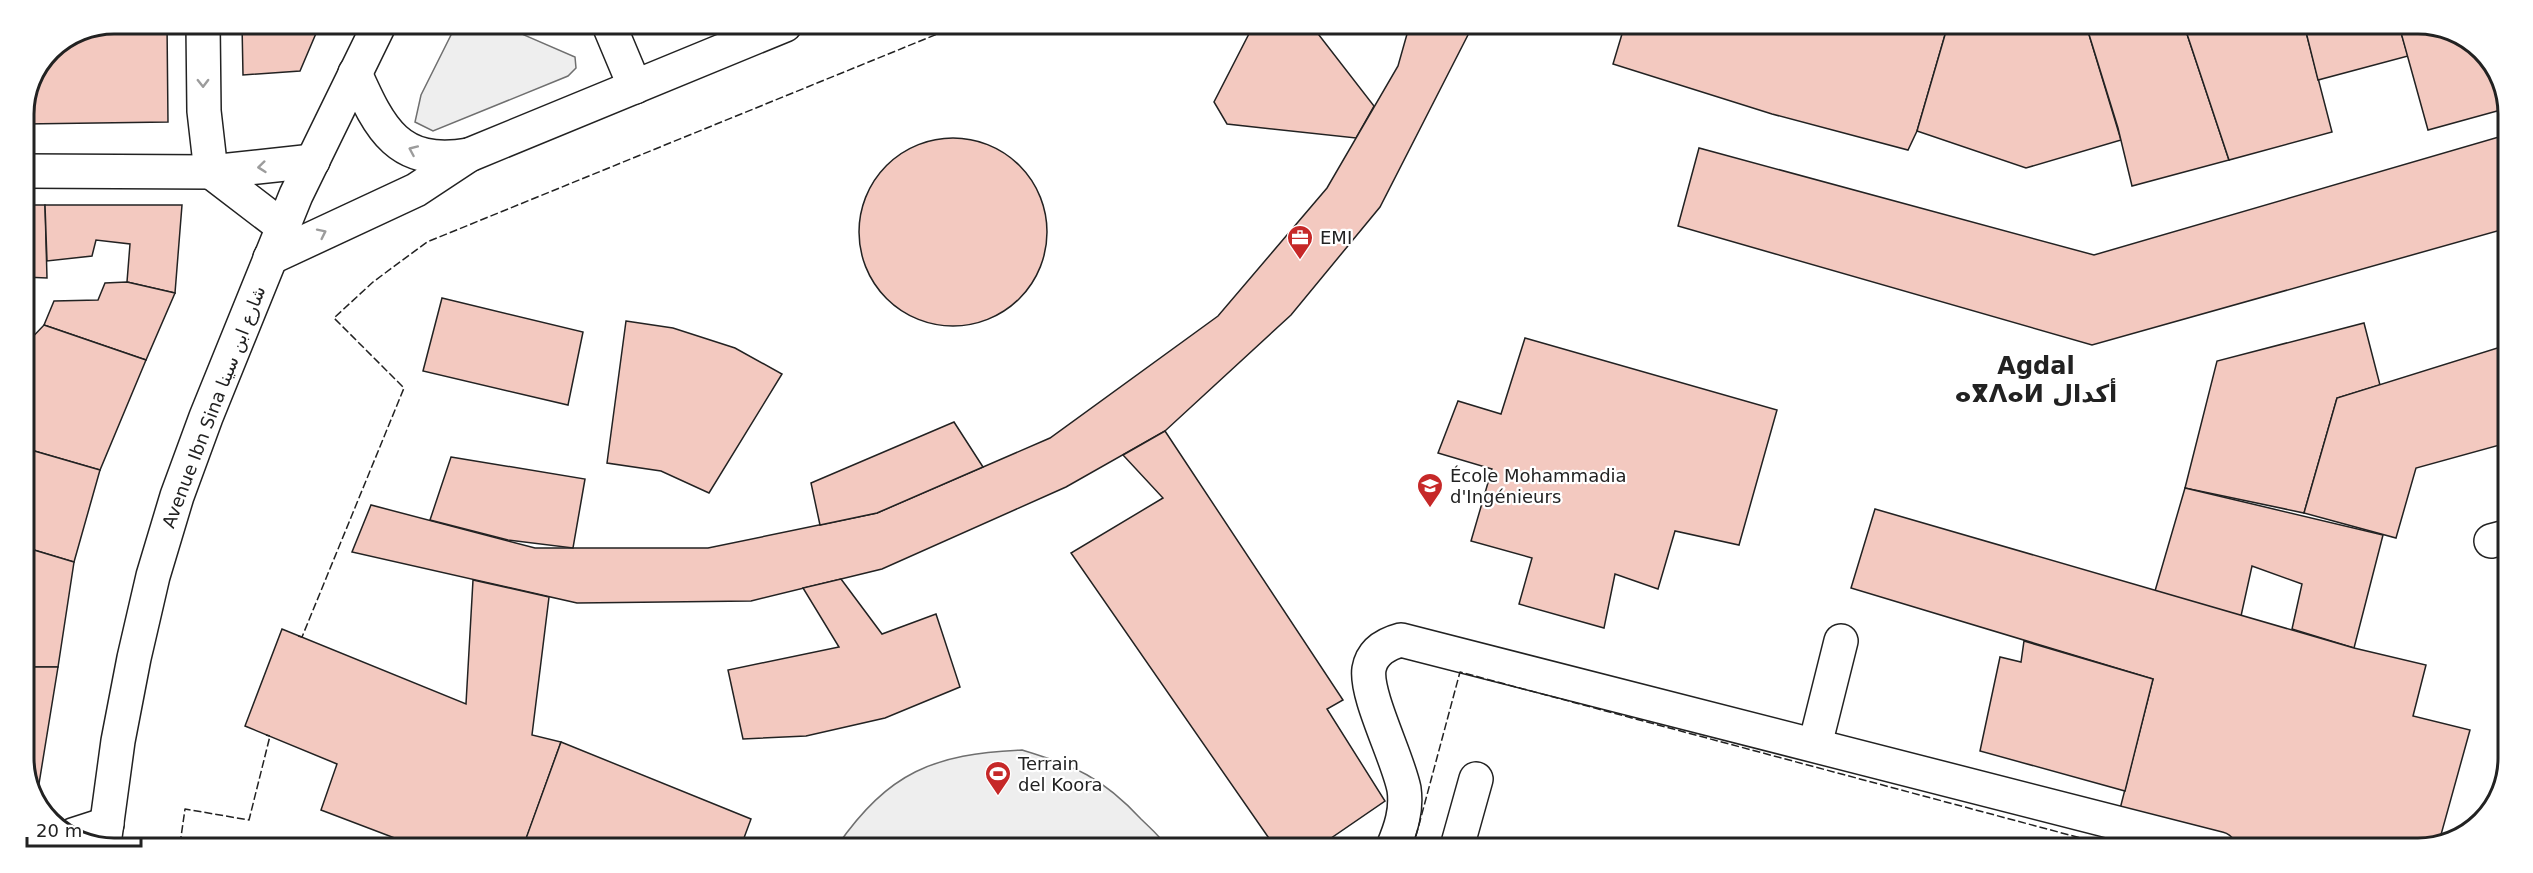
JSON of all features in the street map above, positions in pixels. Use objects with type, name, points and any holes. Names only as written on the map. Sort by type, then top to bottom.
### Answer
[{"type":"street","points":[[202,34],[204,111],[211,172],[283,227]]},
{"type":"street","name":"Avenue Ibn Sina شارع ابن سينا","points":[[106,834],[118,741],[132,669],[153,576],[177,496],[206,417],[283,227],[374,34]]},
{"type":"street","points":[[613,34],[635,87]]},
{"type":"street","points":[[270,258],[416,190],[469,155],[763,34]]},
{"type":"street","points":[[355,73],[376,119],[401,144],[417,153],[434,157],[452,158],[469,155]]},
{"type":"street","points":[[34,171],[211,172],[313,161]]},
{"type":"street","points":[[1396,838],[1404,815],[1403,787],[1368,677],[1373,657],[1380,649],[1401,640],[2176,838]]},
{"type":"street","points":[[1815,745],[1841,640]]},
{"type":"street","points":[[1460,838],[1476,779]]},
{"type":"street","points":[[91,834],[106,834]]},
{"type":"shaded area","points":[[452,34],[522,34],[575,57],[576,68],[568,76],[433,131],[415,122],[421,95]]},
{"type":"shaded area","name":"Terrain del Koora","points":[[1022,750],[1087,775],[1127,805],[1160,838],[843,838],[875,800],[895,784],[938,763],[991,752]]},
{"type":"building","points":[[167,34],[168,122],[34,124],[34,115],[36,99],[48,70],[70,48],[99,36]]},
{"type":"building","points":[[242,34],[316,34],[300,71],[243,75]]},
{"type":"building","points":[[1249,34],[1318,34],[1374,106],[1356,138],[1227,124],[1214,102]]},
{"type":"building","name":"EMI","points":[[1407,34],[1468,34],[1380,207],[1291,315],[1165,431],[1066,487],[882,569],[751,601],[577,603],[352,552],[371,505],[535,548],[708,548],[877,513],[1050,438],[1218,316],[1327,188],[1398,66]]},
{"type":"building","points":[[1622,34],[1945,34],[1917,131],[1908,150],[1772,114],[1613,64]]},
{"type":"building","points":[[1945,34],[2089,34],[2121,140],[2026,168],[1917,131]]},
{"type":"building","points":[[2089,34],[2187,34],[2229,160],[2132,186],[2118,128]]},
{"type":"building","points":[[2187,34],[2307,34],[2332,132],[2229,160]]},
{"type":"building","points":[[2306,34],[2401,34],[2408,56],[2318,80]]},
{"type":"building","points":[[2401,34],[2434,36],[2454,43],[2467,51],[2488,75],[2497,99],[2498,111],[2428,130]]},
{"type":"building","points":[[2498,137],[2498,231],[2092,345],[1678,226],[1699,148],[2094,255]]},
{"type":"building","points":[[953,138],[989,145],[1005,154],[1019,166],[1031,180],[1040,196],[1047,232],[1040,268],[1031,284],[1019,298],[1005,310],[989,319],[953,326],[917,319],[901,310],[887,298],[875,284],[866,268],[859,232],[866,196],[875,180],[887,166],[901,154],[917,145]]},
{"type":"building","points":[[34,205],[45,205],[47,278],[34,277]]},
{"type":"building","points":[[45,205],[182,205],[175,293],[127,282],[130,244],[96,240],[92,256],[47,261]]},
{"type":"building","points":[[127,282],[175,293],[146,360],[44,325],[54,301],[98,300],[105,283]]},
{"type":"building","points":[[442,298],[583,332],[568,405],[423,371]]},
{"type":"building","points":[[626,321],[673,328],[735,348],[782,374],[709,493],[661,471],[607,463]]},
{"type":"building","points":[[2364,323],[2380,385],[2337,398],[2304,513],[2185,488],[2217,361]]},
{"type":"building","points":[[44,325],[146,360],[100,470],[35,451],[34,335]]},
{"type":"building","points":[[1525,338],[1777,410],[1739,545],[1675,531],[1658,589],[1615,574],[1604,628],[1519,604],[1532,558],[1471,541],[1492,469],[1438,453],[1458,401],[1501,414]]},
{"type":"building","points":[[2498,348],[2498,445],[2416,468],[2396,538],[2304,513],[2337,398]]},
{"type":"building","points":[[954,422],[983,467],[877,513],[820,525],[811,483]]},
{"type":"building","points":[[1165,431],[1343,700],[1327,709],[1385,801],[1331,838],[1269,838],[1071,553],[1163,498],[1123,455]]},
{"type":"building","points":[[35,451],[100,470],[74,562],[35,550]]},
{"type":"building","points":[[451,457],[585,479],[573,548],[508,540],[430,520]]},
{"type":"building","points":[[2185,488],[2383,535],[2354,648],[2292,629],[2302,584],[2252,566],[2241,616],[2155,591]]},
{"type":"building","points":[[1875,509],[2354,648],[2426,665],[2413,716],[2470,730],[2441,835],[2418,838],[2230,838],[2120,809],[2153,679],[1851,588]]},
{"type":"building","points":[[35,550],[74,562],[58,667],[35,667]]},
{"type":"building","points":[[841,579],[882,634],[936,614],[960,687],[885,718],[806,736],[743,739],[728,670],[839,647],[803,588]]},
{"type":"building","points":[[473,580],[549,597],[532,735],[561,742],[527,838],[395,838],[321,810],[337,764],[245,726],[282,629],[466,704]]},
{"type":"building","points":[[2024,641],[2153,679],[2125,791],[1980,751],[2000,657],[2021,662]]},
{"type":"building","points":[[35,667],[58,667],[39,783],[35,763]]},
{"type":"building","points":[[561,742],[751,819],[744,838],[526,838]]},
{"type":"fence","points":[[298,636],[302,637],[404,388],[334,318],[373,282],[427,242],[937,34]]},
{"type":"fence","points":[[1415,838],[1460,672],[2081,838]]},
{"type":"fence","points":[[181,838],[185,809],[249,820],[270,736],[266,735]]},
{"type":"place","name":"EMI","points":[[1300,261]]},
{"type":"place","name":"École Mohammadia d'Ingénieurs","points":[[1430,509]]},
{"type":"place","name":"Terrain del Koora","points":[[998,797]]},
{"type":"district","name":"Agdal ⴰⴳⴷⴰⵍ أكدال","points":[[2036,380]]}]
